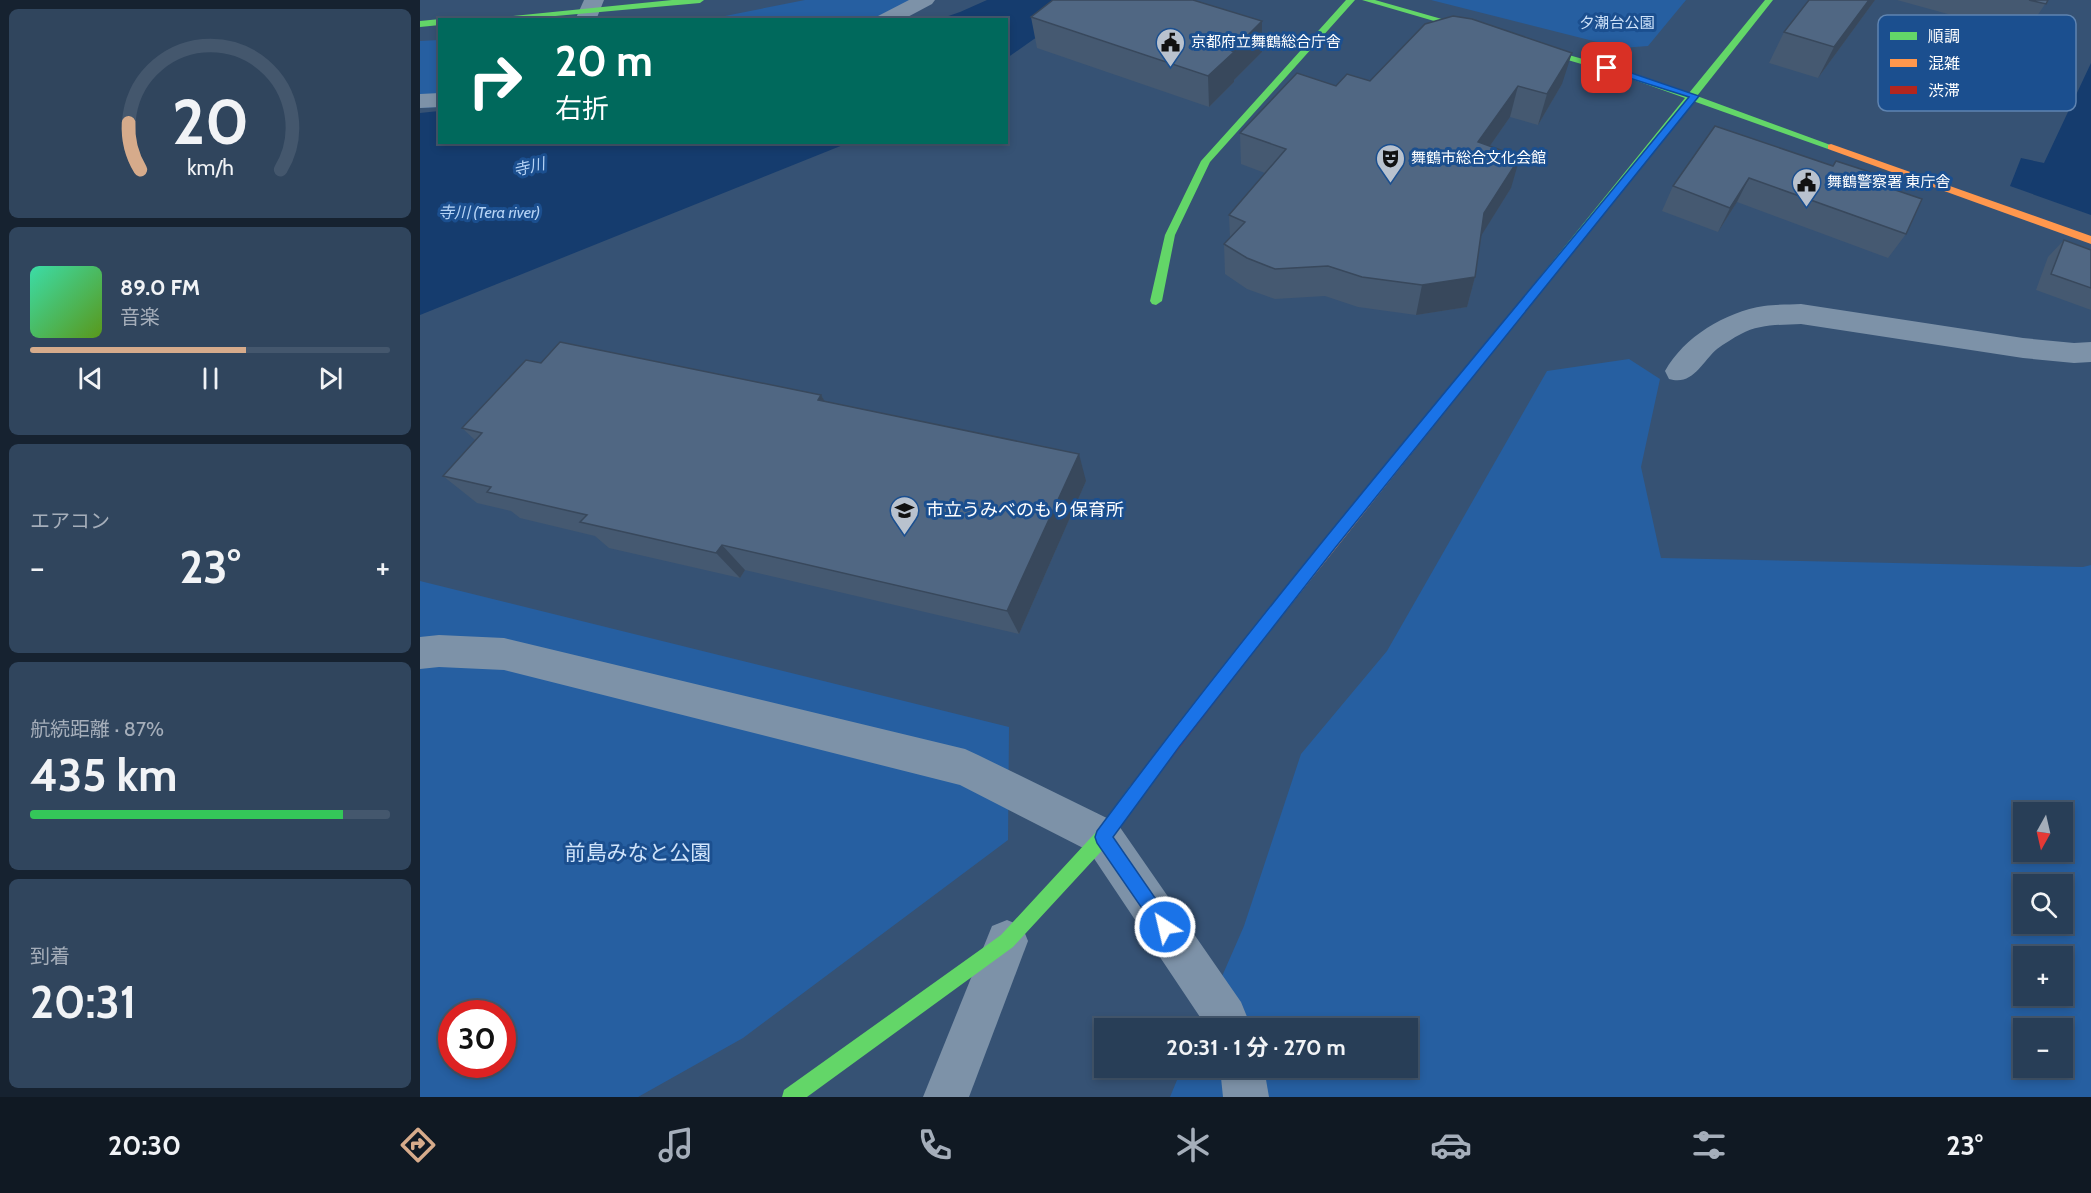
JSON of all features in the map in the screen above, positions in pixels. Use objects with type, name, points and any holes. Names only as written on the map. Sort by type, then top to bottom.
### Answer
[{"type":"street","points":[[499,18],[700,0]]},
{"type":"street","points":[[889,18],[925,0]]},
{"type":"street","points":[[1156,301],[1170,235],[1206,161],[1351,0]]},
{"type":"street","points":[[1366,0],[1695,96],[2091,240]]},
{"type":"street","points":[[791,1097],[1007,941],[1103,837],[1173,741],[1695,96],[1769,0]]},
{"type":"street","points":[[420,24],[438,22]]},
{"type":"street","points":[[420,101],[438,100]]},
{"type":"street","points":[[1679,371],[1707,342],[1732,326],[1763,316],[1801,314],[2023,348],[2074,353],[2091,352]]},
{"type":"street","points":[[420,653],[440,651],[504,654],[965,768],[1103,837],[1226,1018]]},
{"type":"street","points":[[946,1097],[1007,941]]},
{"type":"street","points":[[1243,1078],[1246,1097]]},
{"type":"green space","points":[[805,0],[913,0],[904,8],[872,18],[709,18]]},
{"type":"green space","name":"夕潮台公園","points":[[1431,0],[1686,0],[1648,46],[1621,48]]},
{"type":"green space","points":[[438,40],[438,107],[420,108],[420,41]]},
{"type":"green space","points":[[1629,359],[1660,379],[1641,467],[1661,558],[2083,567],[2091,565],[2091,1097],[1170,1097],[1178,1078],[1418,1078],[1418,1018],[1204,1018],[1244,926],[1301,754],[1387,651],[1547,371]]},
{"type":"green space","name":"前島みなと公園","points":[[420,581],[1009,727],[1008,840],[743,1038],[638,1097],[420,1097]]},
{"type":"water","points":[[987,0],[1080,0],[1068,15],[1008,57],[1008,18],[943,18]]},
{"type":"water","points":[[2091,63],[2091,215],[2010,186],[2021,158],[2044,163],[2068,111],[2076,111],[2076,95]]},
{"type":"water","name":"寺川 (Tera river)","points":[[438,111],[438,144],[846,144],[420,315],[420,113]]},
{"type":"building","points":[[1053,0],[1193,0],[1262,21],[1208,76],[1031,17]]},
{"type":"building","points":[[1809,0],[1869,0],[1834,47],[1784,32]]},
{"type":"building","points":[[2029,0],[2048,0],[2046,4]]},
{"type":"building","name":"舞鶴市総合文化会館","points":[[1453,16],[1472,19],[1572,53],[1547,94],[1518,86],[1478,142],[1520,157],[1484,213],[1475,277],[1422,285],[1362,277],[1328,266],[1275,269],[1247,258],[1224,244],[1245,222],[1229,215],[1286,149],[1240,133],[1297,73],[1336,86],[1347,74],[1370,81],[1425,24]]},
{"type":"building","points":[[1715,126],[1833,166],[1836,161],[1870,172],[1866,180],[1922,199],[1906,234],[1749,178],[1730,208],[1673,186]]},
{"type":"building","points":[[2064,240],[2091,250],[2091,288],[2051,274]]},
{"type":"building","points":[[560,342],[821,395],[818,400],[1079,454],[1007,611],[722,545],[716,553],[580,522],[587,515],[487,492],[491,487],[443,476],[482,433],[462,428],[526,360],[541,363]]},
{"type":"traffic: fast","points":[[499,18],[700,0]]},
{"type":"traffic: fast","points":[[1156,301],[1170,235],[1206,161],[1351,0]]},
{"type":"traffic: fast","points":[[1366,0],[1629,75],[1831,147]]},
{"type":"traffic: fast","points":[[1514,317],[1769,0]]},
{"type":"traffic: fast","points":[[420,24],[438,22]]},
{"type":"traffic: fast","points":[[791,1097],[1007,941],[1103,837],[1137,790]]},
{"type":"traffic: slow","points":[[1831,147],[2091,240]]},
{"type":"traffic: slow","points":[[1257,636],[1514,317]]},
{"type":"traffic: jam","points":[[1137,790],[1257,636]]},
{"type":"place","name":"京都府立舞鶴総合庁舎","points":[[1170,68]]},
{"type":"place","name":"舞鶴市総合文化会館","points":[[1390,184]]},
{"type":"place","name":"舞鶴警察署 東庁舎","points":[[1806,208]]},
{"type":"place","name":"市立うみべのもり保育所","points":[[905,536]]},
{"type":"route","points":[[1165,927],[1103,837],[1173,741],[1330,544],[1695,96],[1607,68]]},
{"type":"water label","name":"寺川","points":[[529,167]]}]
